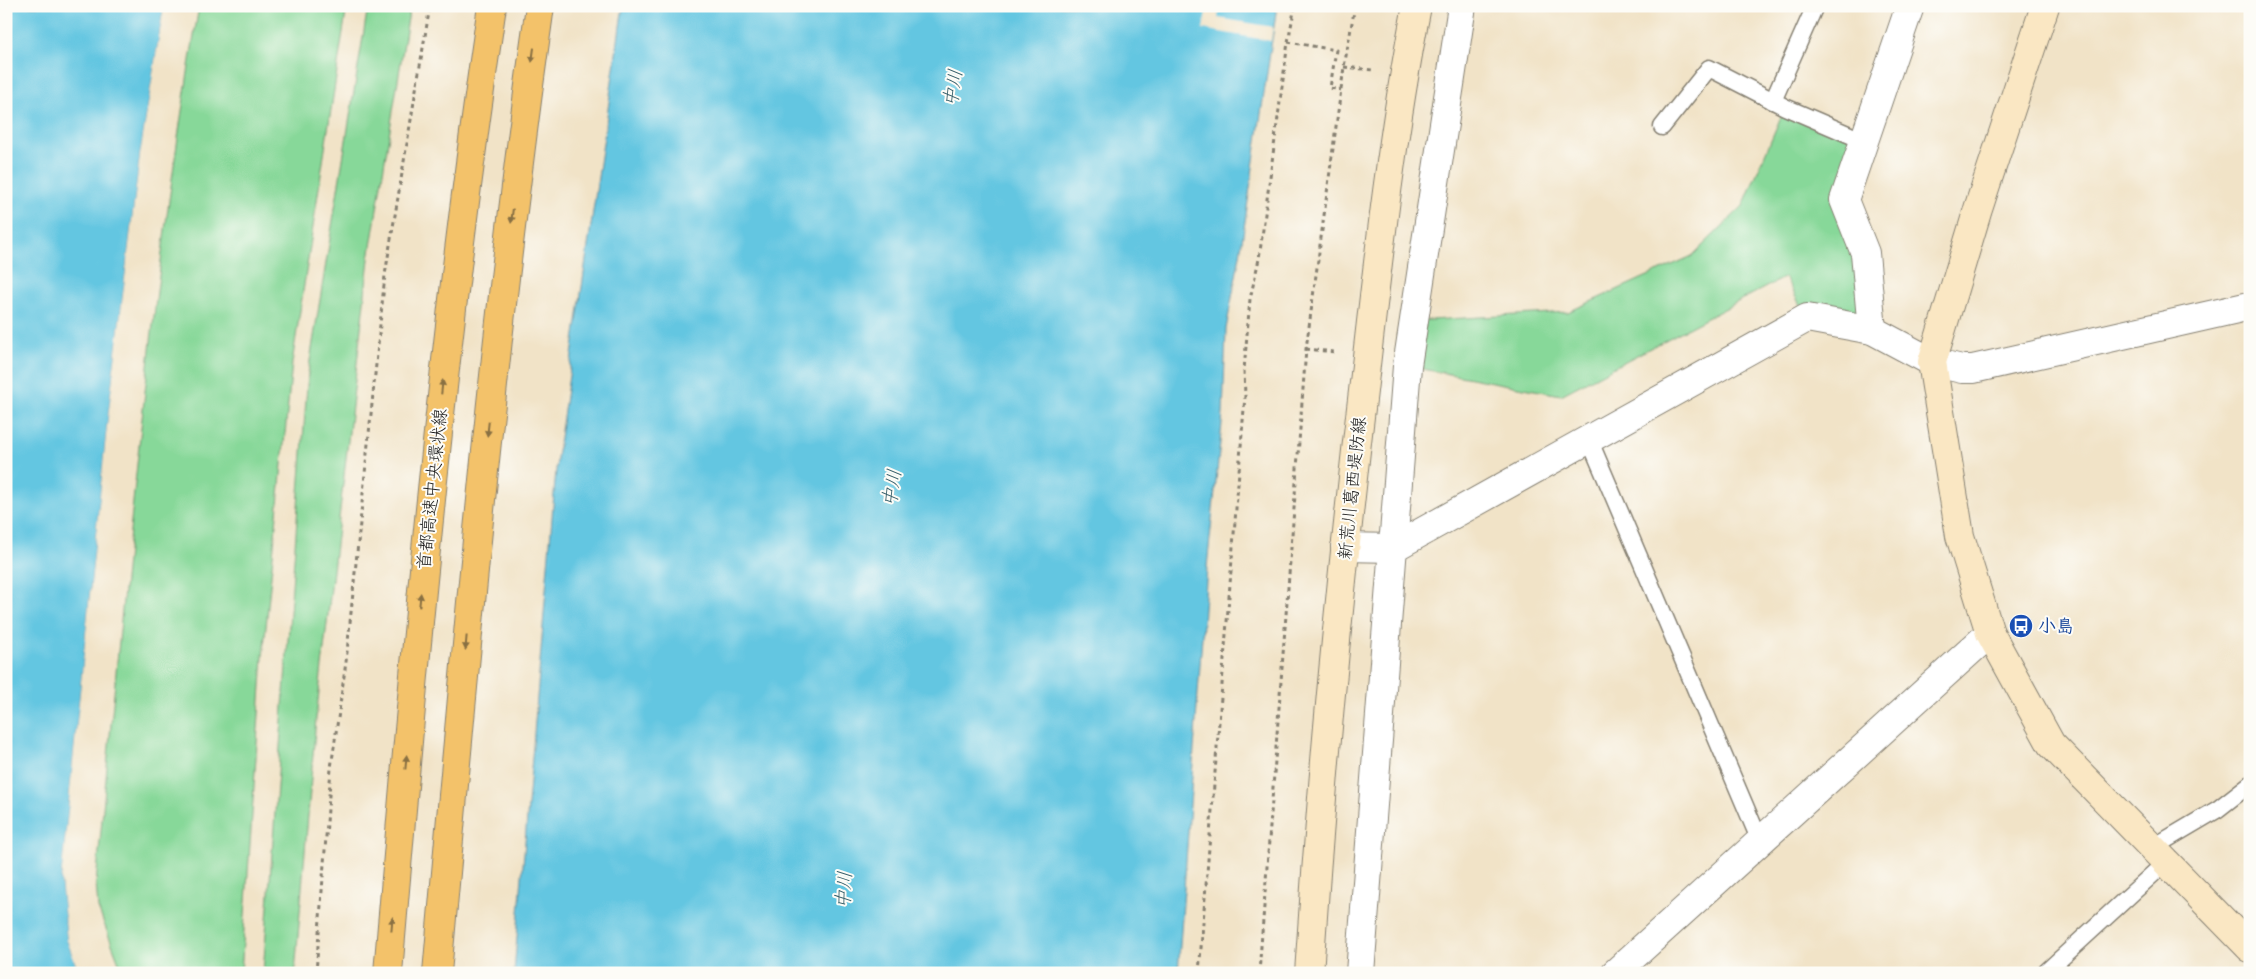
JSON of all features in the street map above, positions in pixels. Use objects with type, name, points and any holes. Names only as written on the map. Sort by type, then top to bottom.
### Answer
[{"type":"highway","name":"首都高速中央環状線","points":[[388,973],[413,675],[444,366],[474,129],[492,6]]},
{"type":"highway","points":[[437,973],[470,596],[518,161],[540,6]]},
{"type":"street","name":"新荒川葛西堤防線","points":[[1308,973],[1345,547],[1384,202],[1401,89],[1417,6]]},
{"type":"street","points":[[1360,973],[1407,366],[1462,6]]},
{"type":"street","points":[[1872,330],[1866,253],[1844,200],[1910,6]]},
{"type":"street","points":[[2045,6],[1978,209],[1932,362],[1960,536],[1990,633],[2051,744],[2250,948]]},
{"type":"street","points":[[1345,547],[1393,548],[1807,318],[1872,330],[1932,362],[1962,369],[1973,369],[2250,306]]},
{"type":"street","points":[[1615,973],[1990,633]]},
{"type":"lane","points":[[1773,101],[1815,6]]},
{"type":"lane","points":[[1662,127],[1709,68],[1773,101],[1864,141]]},
{"type":"lane","points":[[1589,439],[1760,841]]},
{"type":"lane","points":[[2045,972],[2159,855],[2250,784]]},
{"type":"path","points":[[316,973],[331,768],[346,662],[386,275],[430,6]]},
{"type":"path","points":[[1199,973],[1245,396],[1247,328],[1250,299],[1259,259],[1288,42],[1295,6]]},
{"type":"path","points":[[1259,973],[1306,349],[1341,90],[1355,6]]},
{"type":"path","points":[[1288,42],[1336,50],[1330,88],[1341,90]]},
{"type":"green space","points":[[199,6],[347,6],[292,363],[263,657],[241,973],[123,973],[98,908],[96,883],[139,443],[166,224]]},
{"type":"green space","points":[[368,6],[410,6],[369,259],[316,718],[295,973],[263,973],[308,373]]},
{"type":"green space","points":[[1785,107],[1864,141],[1844,200],[1872,330],[1807,318],[1785,277],[1561,395],[1407,366],[1414,321],[1568,312],[1692,256],[1743,206]]},
{"type":"water","points":[[6,6],[164,6],[140,155],[107,426],[61,880],[67,940],[79,973],[6,973]]},
{"type":"water","name":"中川","points":[[623,6],[1277,6],[1240,255],[1226,329],[1223,414],[1207,567],[1178,973],[514,973],[557,458]]},
{"type":"pier","points":[[164,6],[167,6],[142,155],[109,426],[64,880],[69,940],[82,973],[79,973],[67,940],[61,880],[107,426],[140,155]]},
{"type":"pier","points":[[1207,6],[1220,6],[1218,18],[1273,27],[1271,41],[1203,29]]},
{"type":"place","name":"小島","points":[[2021,626]]}]
